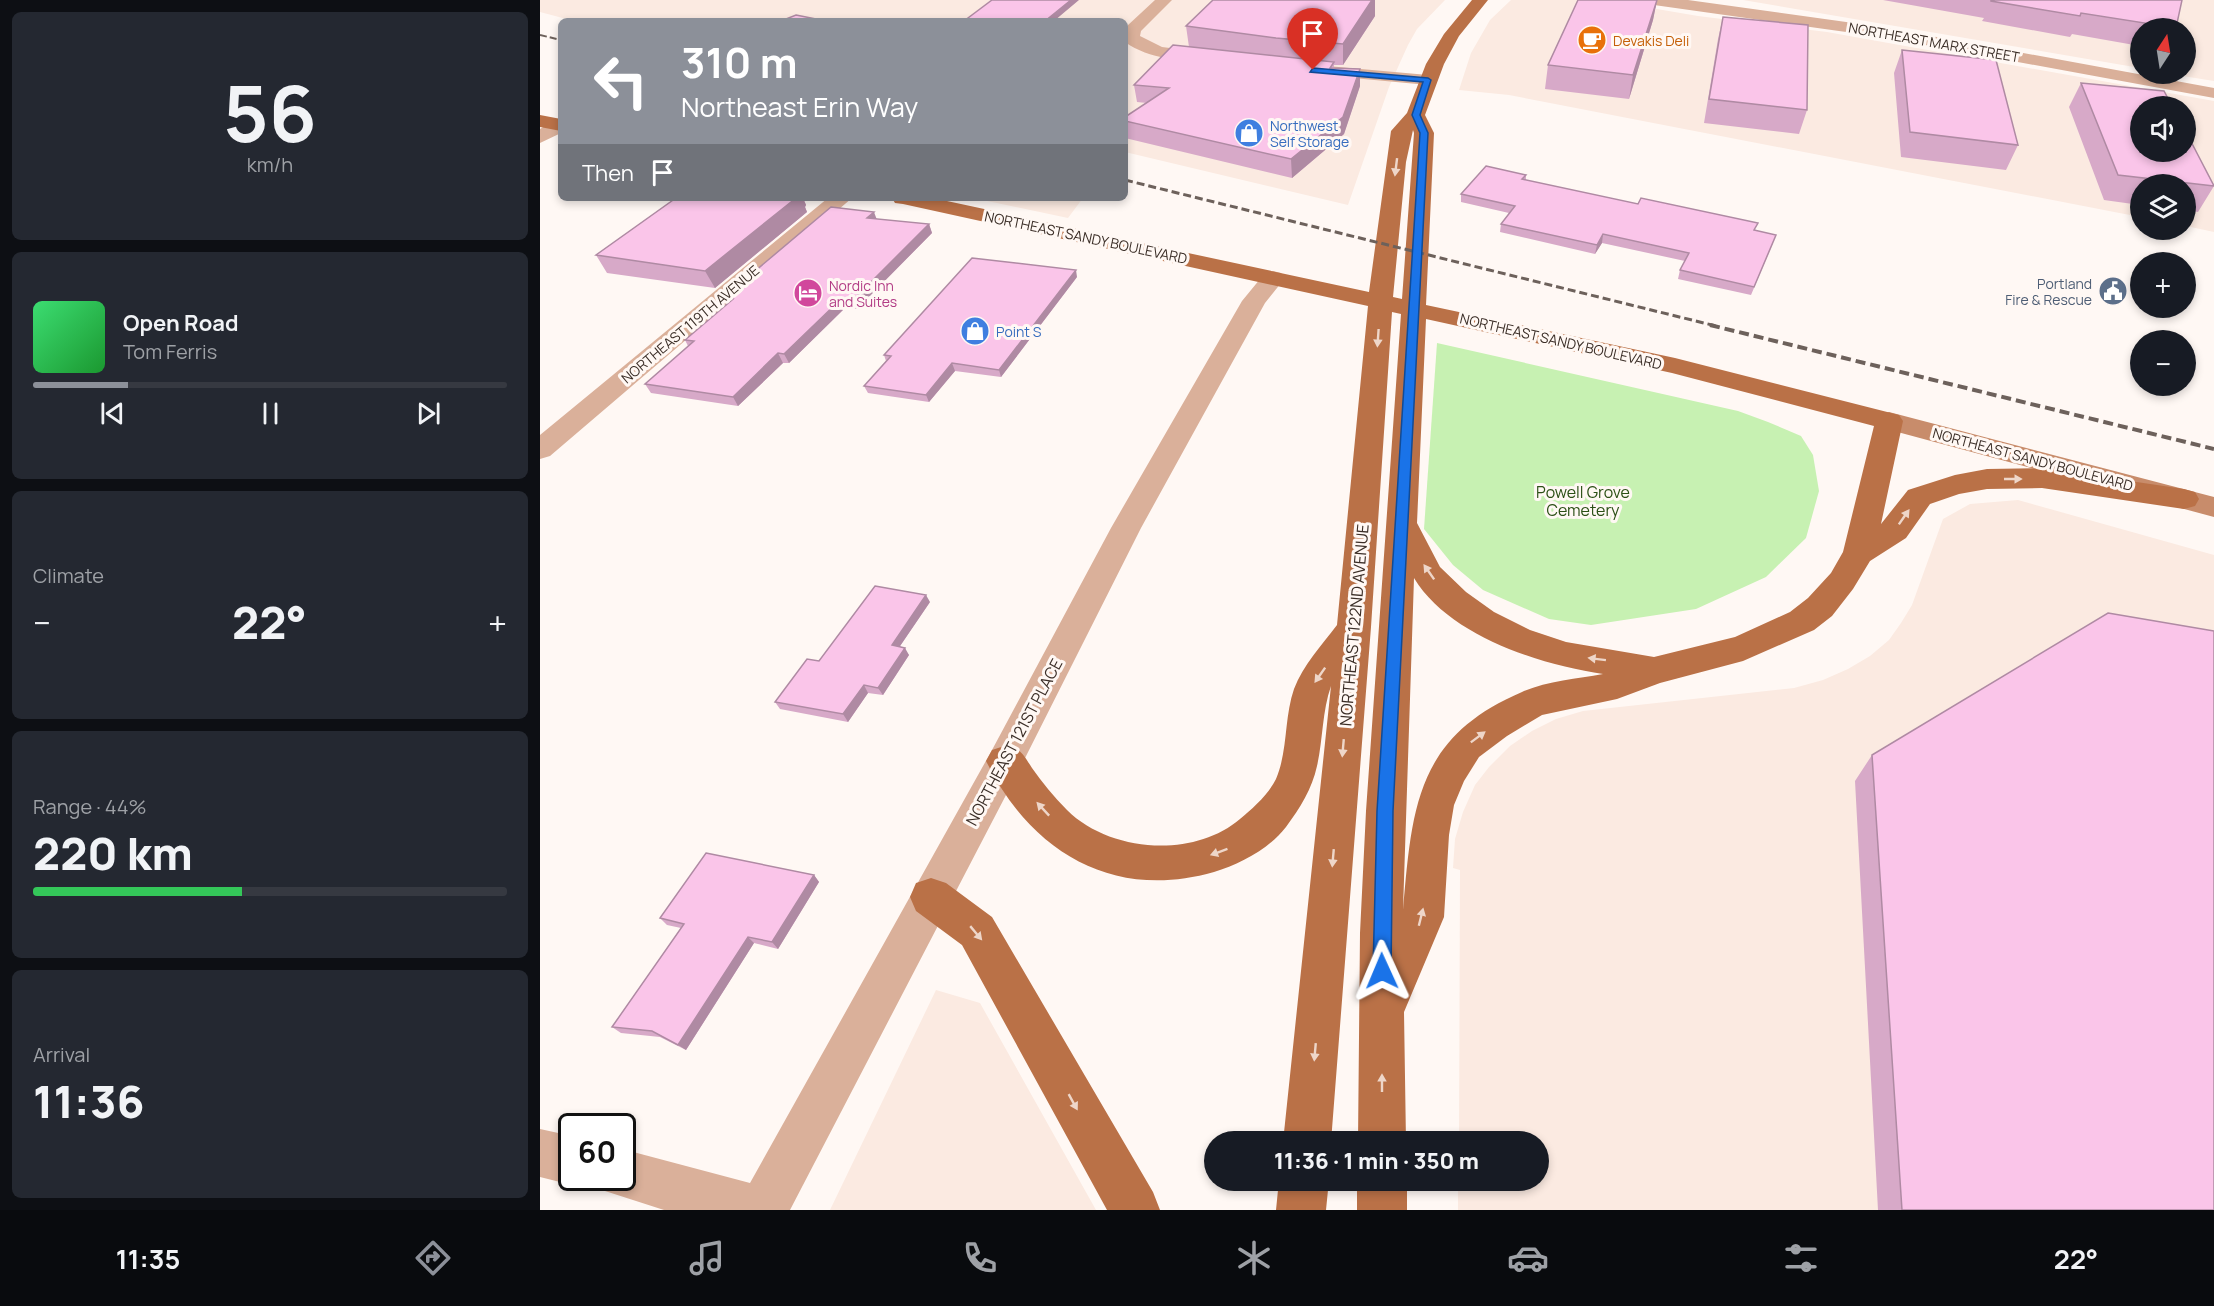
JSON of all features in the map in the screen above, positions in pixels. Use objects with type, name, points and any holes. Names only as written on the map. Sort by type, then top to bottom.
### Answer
[{"type":"main road","name":"NORTHEAST 122ND AVENUE","points":[[1308,1131],[1354,627],[1382,280],[1396,162],[1401,131],[1416,115],[1428,80],[1452,34],[1480,0]]},
{"type":"main road","points":[[1382,1131],[1381,933],[1385,811],[1424,133],[1416,115]]},
{"type":"main road","points":[[540,120],[558,124]]},
{"type":"main road","name":"NORTHEAST SANDY BOULEVARD","points":[[917,201],[1675,366],[2214,507]]},
{"type":"main road","points":[[1382,1010],[1423,917],[1429,835],[1435,805],[1448,774],[1466,746],[1494,725],[1534,702],[1617,685],[1654,671],[1743,648],[1802,621],[1820,607],[1842,581],[1858,553],[1889,421]]},
{"type":"main road","points":[[1858,553],[1895,530],[1919,497],[1955,485],[1987,479],[2042,478],[2184,499]]},
{"type":"main road","points":[[1403,523],[1428,574],[1454,601],[1482,621],[1518,639],[1564,655],[1654,671]]},
{"type":"main road","points":[[1005,761],[1035,801],[1068,836],[1105,856],[1155,864],[1197,860],[1239,845],[1268,821],[1290,791],[1300,759],[1312,687],[1354,627]]},
{"type":"main road","points":[[931,897],[977,931],[1135,1210]]},
{"type":"main road","points":[[1301,1210],[1303,1191]]},
{"type":"main road","points":[[1382,1191],[1382,1210]]},
{"type":"street","points":[[1164,0],[1133,29],[1131,38],[1138,44],[1160,51],[1223,60]]},
{"type":"street","name":"NORTHEAST MARX STREET","points":[[1654,0],[1882,32],[2214,93]]},
{"type":"street","points":[[1301,69],[1428,80]]},
{"type":"street","points":[[540,137],[558,127]]},
{"type":"street","name":"NORTHEAST 119TH AVENUE","points":[[540,450],[837,201]]},
{"type":"street","name":"NORTHEAST 121ST PLACE","points":[[763,1210],[1005,761],[1126,528],[1254,301],[1273,278]]},
{"type":"street","points":[[540,1153],[558,1158]]},
{"type":"street","points":[[636,1178],[758,1210]]},
{"type":"shaded area","points":[[540,0],[1445,0],[1417,29],[1408,45],[1389,87],[1348,205],[1128,153],[1128,18],[563,18],[540,12]]},
{"type":"shaded area","points":[[1511,0],[1604,0],[1698,16],[1827,32],[2186,96],[2130,96],[2130,162],[2196,162],[2196,98],[2214,101],[2214,232],[2196,228],[2196,174],[2130,174],[2130,215],[1509,95],[1459,90],[1471,53],[1490,20]]},
{"type":"shaded area","points":[[1743,0],[2214,0],[2214,81],[2196,78],[2196,18],[2130,18],[2130,66]]},
{"type":"shaded area","points":[[987,201],[1081,201],[1068,218]]},
{"type":"shaded area","points":[[2018,500],[2214,555],[2214,1210],[1458,1210],[1458,1191],[1549,1191],[1549,1131],[1459,1131],[1460,870],[1453,868],[1455,839],[1463,812],[1475,785],[1510,746],[1556,719],[1583,711],[1794,688],[1823,680],[1848,669],[1870,656],[1889,640],[1912,605],[1943,519],[1970,504]]},
{"type":"shaded area","points":[[936,990],[980,1003],[1096,1210],[830,1210]]},
{"type":"green space","name":"Powell Grove Cemetery","points":[[1437,343],[1738,411],[1801,436],[1813,455],[1819,491],[1806,538],[1766,577],[1696,609],[1591,625],[1549,619],[1483,590],[1453,565],[1424,529]]},
{"type":"building","points":[[992,0],[1071,0],[1049,18],[968,18]]},
{"type":"building","points":[[1213,0],[1372,0],[1343,44],[1186,26]]},
{"type":"building","points":[[1578,0],[1657,0],[1633,75],[1548,65]]},
{"type":"building","points":[[2182,0],[2178,18],[2130,18],[2130,21],[2081,13],[2080,16],[1991,1]]},
{"type":"building","points":[[796,15],[811,18],[788,18]]},
{"type":"building","points":[[1723,17],[1808,25],[1807,110],[1709,99]]},
{"type":"building","points":[[1173,45],[1334,62],[1330,68],[1360,69],[1343,117],[1291,159],[1128,122],[1128,115],[1169,88],[1134,85]]},
{"type":"building","points":[[1902,50],[1996,60],[2018,145],[1910,132]]},
{"type":"building","points":[[2081,83],[2164,91],[2167,96],[2130,96],[2130,162],[2196,162],[2196,151],[2214,186],[2196,184],[2196,174],[2118,175]]},
{"type":"building","points":[[1486,166],[1526,175],[1522,179],[1638,204],[1641,198],[1758,223],[1754,230],[1776,235],[1754,287],[1680,270],[1689,253],[1603,234],[1597,245],[1501,224],[1515,206],[1461,194]]},
{"type":"building","points":[[672,201],[792,201],[705,271],[596,255]]},
{"type":"building","name":"Nordic Inn and Suites","points":[[831,207],[874,212],[867,218],[929,224],[853,300],[842,298],[784,354],[778,353],[733,397],[645,384],[694,341],[685,340],[733,299],[723,298]]},
{"type":"building","name":"Point S","points":[[972,258],[1076,270],[999,370],[952,363],[926,395],[864,386],[891,356],[884,355]]},
{"type":"building","points":[[875,586],[926,595],[892,645],[905,648],[878,688],[864,685],[843,714],[775,702],[807,659],[819,661]]},
{"type":"building","points":[[2108,613],[2214,631],[2214,1210],[1902,1210],[1872,755]]},
{"type":"building","points":[[706,853],[814,875],[772,942],[748,937],[678,1045],[652,1031],[612,1027],[684,924],[660,918]]},
{"type":"railway","points":[[540,35],[558,39]]},
{"type":"railway","points":[[1128,181],[1716,326]]},
{"type":"railway","points":[[1710,325],[2214,449]]},
{"type":"place","name":"Devakis Deli","points":[[1592,40]]},
{"type":"place","name":"Northwest Self Storage","points":[[1249,133]]},
{"type":"place","name":"Portland Fire & Rescue","points":[[2113,291]]},
{"type":"place","name":"Nordic Inn and Suites","points":[[808,293]]},
{"type":"place","name":"Point S","points":[[975,331]]},
{"type":"route","points":[[1313,70],[1428,80],[1416,115],[1424,133],[1385,811],[1382,971]]}]
